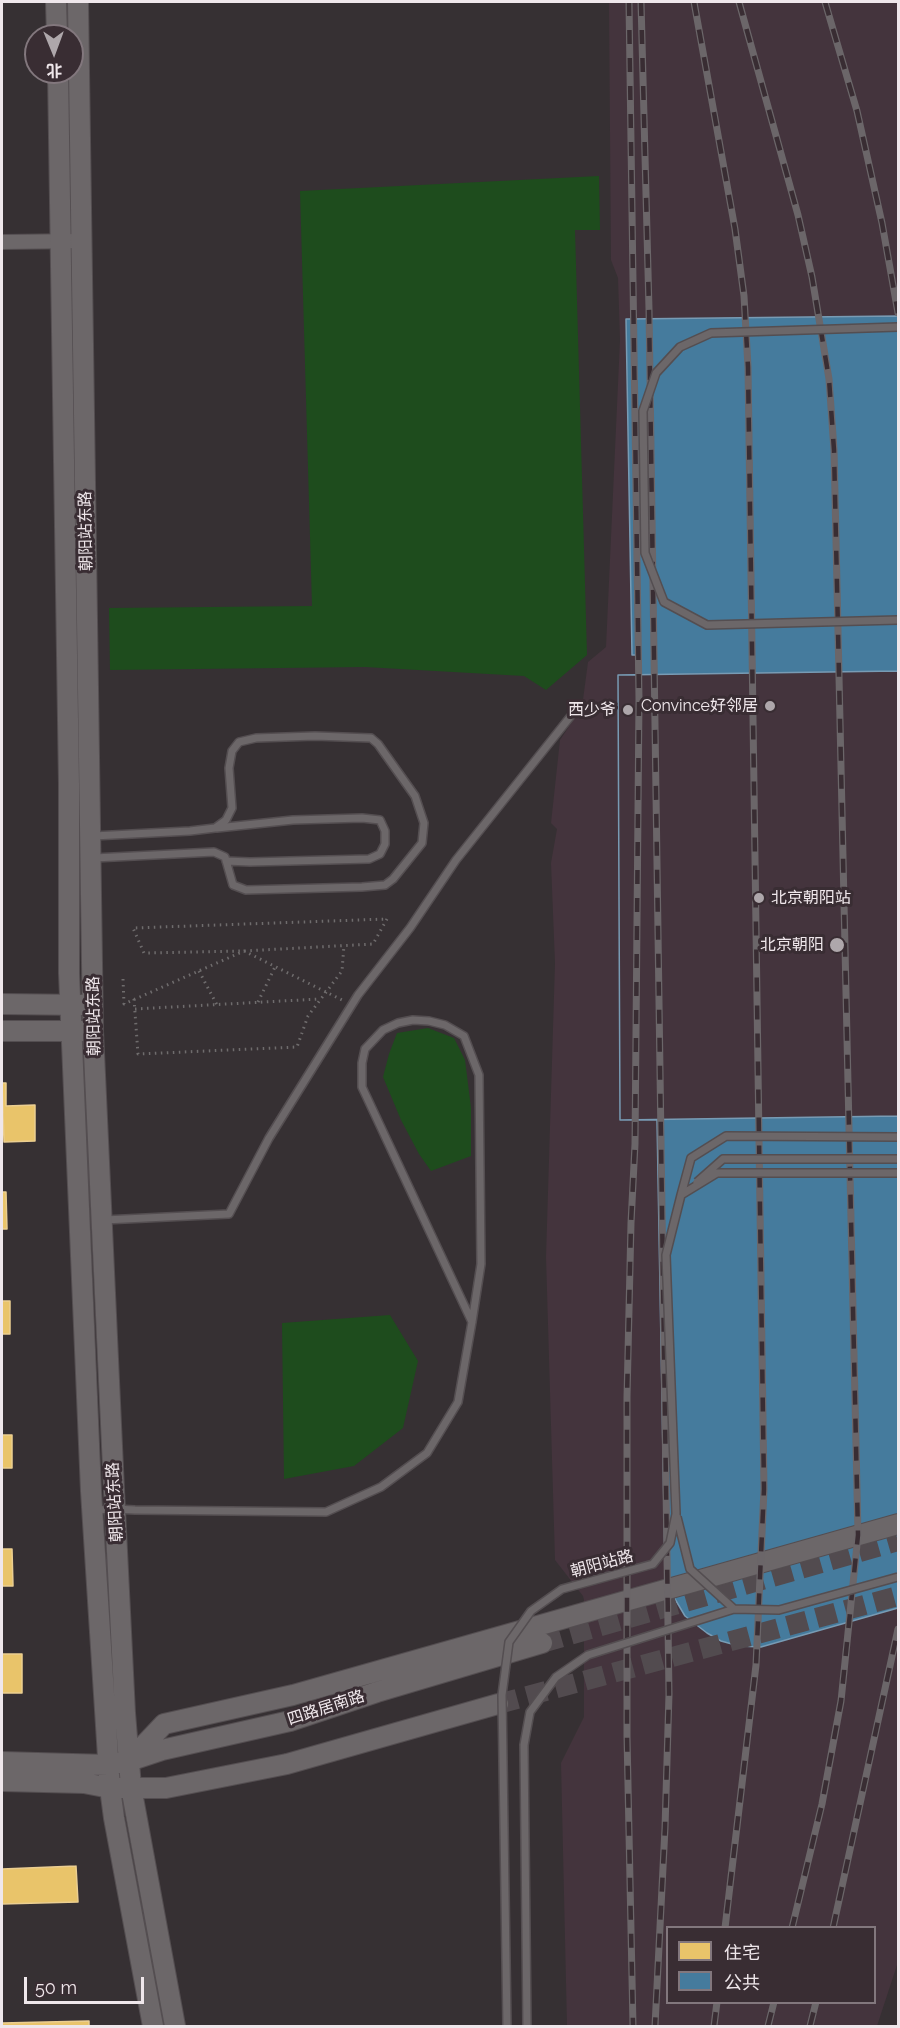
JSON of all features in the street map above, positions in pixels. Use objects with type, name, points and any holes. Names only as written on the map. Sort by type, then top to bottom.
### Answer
[{"type":"main road","points":[[56,2],[57,24]]},
{"type":"main road","name":"朝阳站东路","points":[[78,2],[93,1030],[115,1509],[131,1787],[176,2026]]},
{"type":"main road","name":"朝阳站东路","points":[[58,84],[69,785],[69,973],[92,1510],[110,1788],[153,2026]]},
{"type":"main road","points":[[2,1004],[93,1005]]},
{"type":"main road","points":[[2,1031],[93,1030]]},
{"type":"main road","points":[[129,1761],[164,1724],[293,1695],[898,1524]]},
{"type":"main road","name":"四路居南路","points":[[2,1762],[108,1765],[129,1761],[162,1750],[290,1721],[542,1642]]},
{"type":"main road","points":[[2,1781],[84,1783],[110,1788],[166,1788],[287,1764],[498,1704]]},
{"type":"street","points":[[2,242],[82,241]]},
{"type":"lane","points":[[898,327],[711,333],[680,347],[656,374],[643,411],[645,553],[664,602],[706,625],[898,620]]},
{"type":"lane","points":[[102,1220],[229,1214],[268,1138],[352,1005],[410,928],[456,860],[570,717]]},
{"type":"lane","points":[[91,858],[214,852],[225,857],[233,885],[246,890],[385,885],[402,870],[422,843],[424,823],[415,796],[378,744],[371,738],[315,736],[256,738],[239,742],[232,751],[229,768],[232,808],[226,820],[214,828]]},
{"type":"lane","points":[[91,836],[190,831],[292,820],[362,818],[380,820],[384,831],[385,844],[380,854],[369,859],[226,861]]},
{"type":"lane","points":[[92,1510],[326,1512],[381,1487],[427,1453],[458,1402],[472,1322],[481,1264],[478,1075],[464,1036],[446,1025],[429,1021],[413,1020],[398,1023],[384,1030],[365,1049],[362,1063],[362,1087],[472,1322]]},
{"type":"lane","name":"朝阳站路","points":[[507,2026],[502,1695],[509,1642],[531,1611],[562,1589],[653,1564],[670,1543],[676,1515],[666,1255],[691,1158],[726,1136],[898,1137]]},
{"type":"lane","points":[[681,1196],[723,1159],[898,1159]]},
{"type":"lane","points":[[681,1196],[717,1173],[898,1173]]},
{"type":"lane","points":[[676,1515],[690,1569],[734,1609]]},
{"type":"lane","points":[[527,2026],[524,1745],[530,1712],[556,1677],[588,1655],[734,1609],[779,1610],[898,1577]]},
{"type":"path","points":[[387,919],[373,944],[344,945],[244,951],[144,953],[133,928],[387,919]]},
{"type":"path","points":[[134,999],[138,1054],[297,1047],[308,1016],[342,971],[344,945]]},
{"type":"path","points":[[244,951],[352,1005]]},
{"type":"path","points":[[123,979],[124,1004],[244,951]]},
{"type":"path","points":[[258,1002],[275,967]]},
{"type":"path","points":[[199,971],[217,1005]]},
{"type":"path","points":[[135,1009],[319,999]]},
{"type":"shaded area","name":"北京朝阳站","points":[[609,2],[898,2],[898,1962],[877,2026],[567,2026],[561,1763],[584,1717],[584,1600],[555,1560],[546,1257],[555,963],[551,863],[557,829],[551,823],[560,740],[582,707],[588,662],[606,647],[620,340],[618,278],[611,260]]},
{"type":"green space","points":[[599,176],[600,230],[575,230],[587,655],[546,690],[524,676],[365,667],[110,670],[109,608],[312,606],[300,191]]},
{"type":"green space","points":[[428,1028],[454,1038],[465,1060],[471,1108],[471,1156],[431,1171],[401,1120],[383,1077],[397,1033]]},
{"type":"green space","points":[[390,1315],[418,1361],[403,1428],[354,1466],[284,1479],[282,1323]]},
{"type":"building: 住宅","points":[[2,1083],[6,1083],[6,1106],[35,1105],[35,1141],[4,1142]]},
{"type":"building: 住宅","points":[[2,1192],[6,1192],[7,1229],[2,1229]]},
{"type":"building: 住宅","points":[[2,1301],[10,1301],[10,1334],[2,1334]]},
{"type":"building: 住宅","points":[[2,1435],[12,1435],[12,1468],[2,1468]]},
{"type":"building: 住宅","points":[[2,1549],[12,1549],[13,1586],[2,1586]]},
{"type":"building: 住宅","points":[[2,1654],[22,1654],[22,1693],[2,1693]]},
{"type":"building: 住宅","points":[[76,1866],[78,1902],[2,1904],[2,1869]]},
{"type":"building: 住宅","points":[[89,2021],[89,2026],[2,2026],[2,2023]]},
{"type":"building: 公共","name":"北京朝阳站","points":[[898,316],[898,1608],[761,1647],[739,1646],[721,1641],[685,1616],[672,1594],[665,1567],[657,1120],[620,1120],[618,675],[640,675],[640,655],[632,655],[626,319]]},
{"type":"building: 公共","points":[[898,671],[898,1116],[620,1120],[618,675]]},
{"type":"tunnel","points":[[542,1643],[898,1541]]},
{"type":"tunnel","points":[[498,1704],[898,1596]]},
{"type":"railway","points":[[629,2],[639,699],[635,1144],[627,1397],[627,1736],[633,2026]]},
{"type":"railway","points":[[641,2],[649,309],[669,1694],[655,2026]]},
{"type":"railway","points":[[694,2],[735,229],[744,296],[748,367],[764,1489],[756,1665],[725,1926]]},
{"type":"railway","points":[[739,2],[798,215],[812,277],[829,379],[834,450],[858,1535],[841,1701],[822,1804],[792,1926]]},
{"type":"railway","points":[[825,2],[857,111],[882,223],[898,313]]},
{"type":"railway","points":[[833,1926],[898,1629]]},
{"type":"railway","points":[[714,2026],[717,2004]]},
{"type":"railway","points":[[768,2026],[774,2004]]},
{"type":"railway","points":[[810,2026],[816,2004]]},
{"type":"place","name":"Convince好邻居","points":[[770,706]]},
{"type":"place","name":"西少爷","points":[[628,710]]},
{"type":"place","name":"北京朝阳站","points":[[759,898]]},
{"type":"place","name":"北京朝阳","points":[[837,945]]}]
